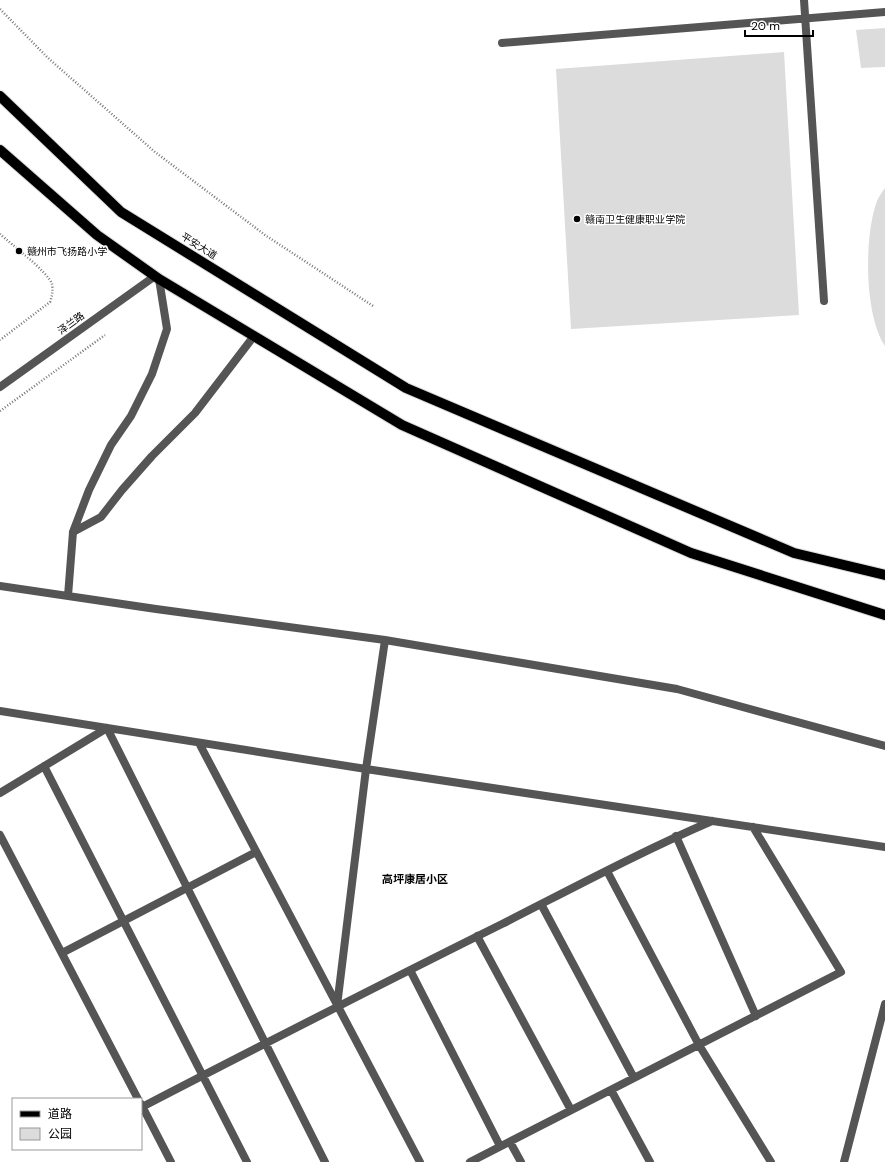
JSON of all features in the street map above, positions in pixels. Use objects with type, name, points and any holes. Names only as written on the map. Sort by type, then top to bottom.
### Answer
[{"type":"main road","name":"平安大道","points":[[0,96],[121,212],[406,388],[794,553],[885,575]]},
{"type":"main road","points":[[0,150],[97,235],[157,277],[402,425],[691,554],[885,615]]},
{"type":"street","points":[[804,0],[824,301]]},
{"type":"street","points":[[502,43],[885,12]]},
{"type":"street","points":[[68,596],[73,532],[89,490],[111,444],[131,416],[152,374],[167,328],[157,277]]},
{"type":"street","name":"泽兰路","points":[[0,387],[157,277]]},
{"type":"street","points":[[73,532],[101,517],[122,490],[152,456],[195,413],[254,336]]},
{"type":"street","points":[[0,586],[288,628],[385,640],[677,689],[885,746]]},
{"type":"street","points":[[338,1006],[366,769],[385,640]]},
{"type":"street","points":[[0,711],[366,769],[885,847]]},
{"type":"street","points":[[0,793],[107,728]]},
{"type":"street","points":[[107,728],[325,1162]]},
{"type":"street","points":[[199,743],[420,1162]]},
{"type":"street","points":[[44,766],[247,1162]]},
{"type":"street","points":[[171,1162],[142,1106],[676,836],[712,821]]},
{"type":"street","points":[[470,1162],[841,972],[753,827]]},
{"type":"street","points":[[0,835],[137,1098]]},
{"type":"street","points":[[676,836],[756,1016]]},
{"type":"street","points":[[62,953],[256,852]]},
{"type":"street","points":[[607,871],[699,1045],[771,1162]]},
{"type":"street","points":[[541,904],[634,1078]]},
{"type":"street","points":[[476,936],[571,1110]]},
{"type":"street","points":[[410,970],[500,1146]]},
{"type":"street","points":[[844,1162],[885,1004]]},
{"type":"street","points":[[611,1090],[650,1162]]},
{"type":"street","points":[[510,1142],[521,1162]]},
{"type":"path","points":[[0,9],[48,58],[155,152],[265,235],[373,306]]},
{"type":"path","points":[[0,234],[39,268],[51,282],[53,293],[50,302],[0,340]]},
{"type":"path","points":[[0,411],[105,335]]},
{"type":"green space","points":[[885,28],[885,67],[861,68],[856,30]]},
{"type":"green space","points":[[784,52],[799,315],[571,329],[556,69]]},
{"type":"green space","points":[[885,188],[885,346],[878,332],[873,315],[868,275],[868,254],[873,216],[878,199]]},
{"type":"place","name":"赣南卫生健康职业学院","points":[[577,219]]},
{"type":"place","name":"赣州市飞扬路小学","points":[[19,251]]},
{"type":"district","name":"高坪康居小区","points":[[415,879]]}]
